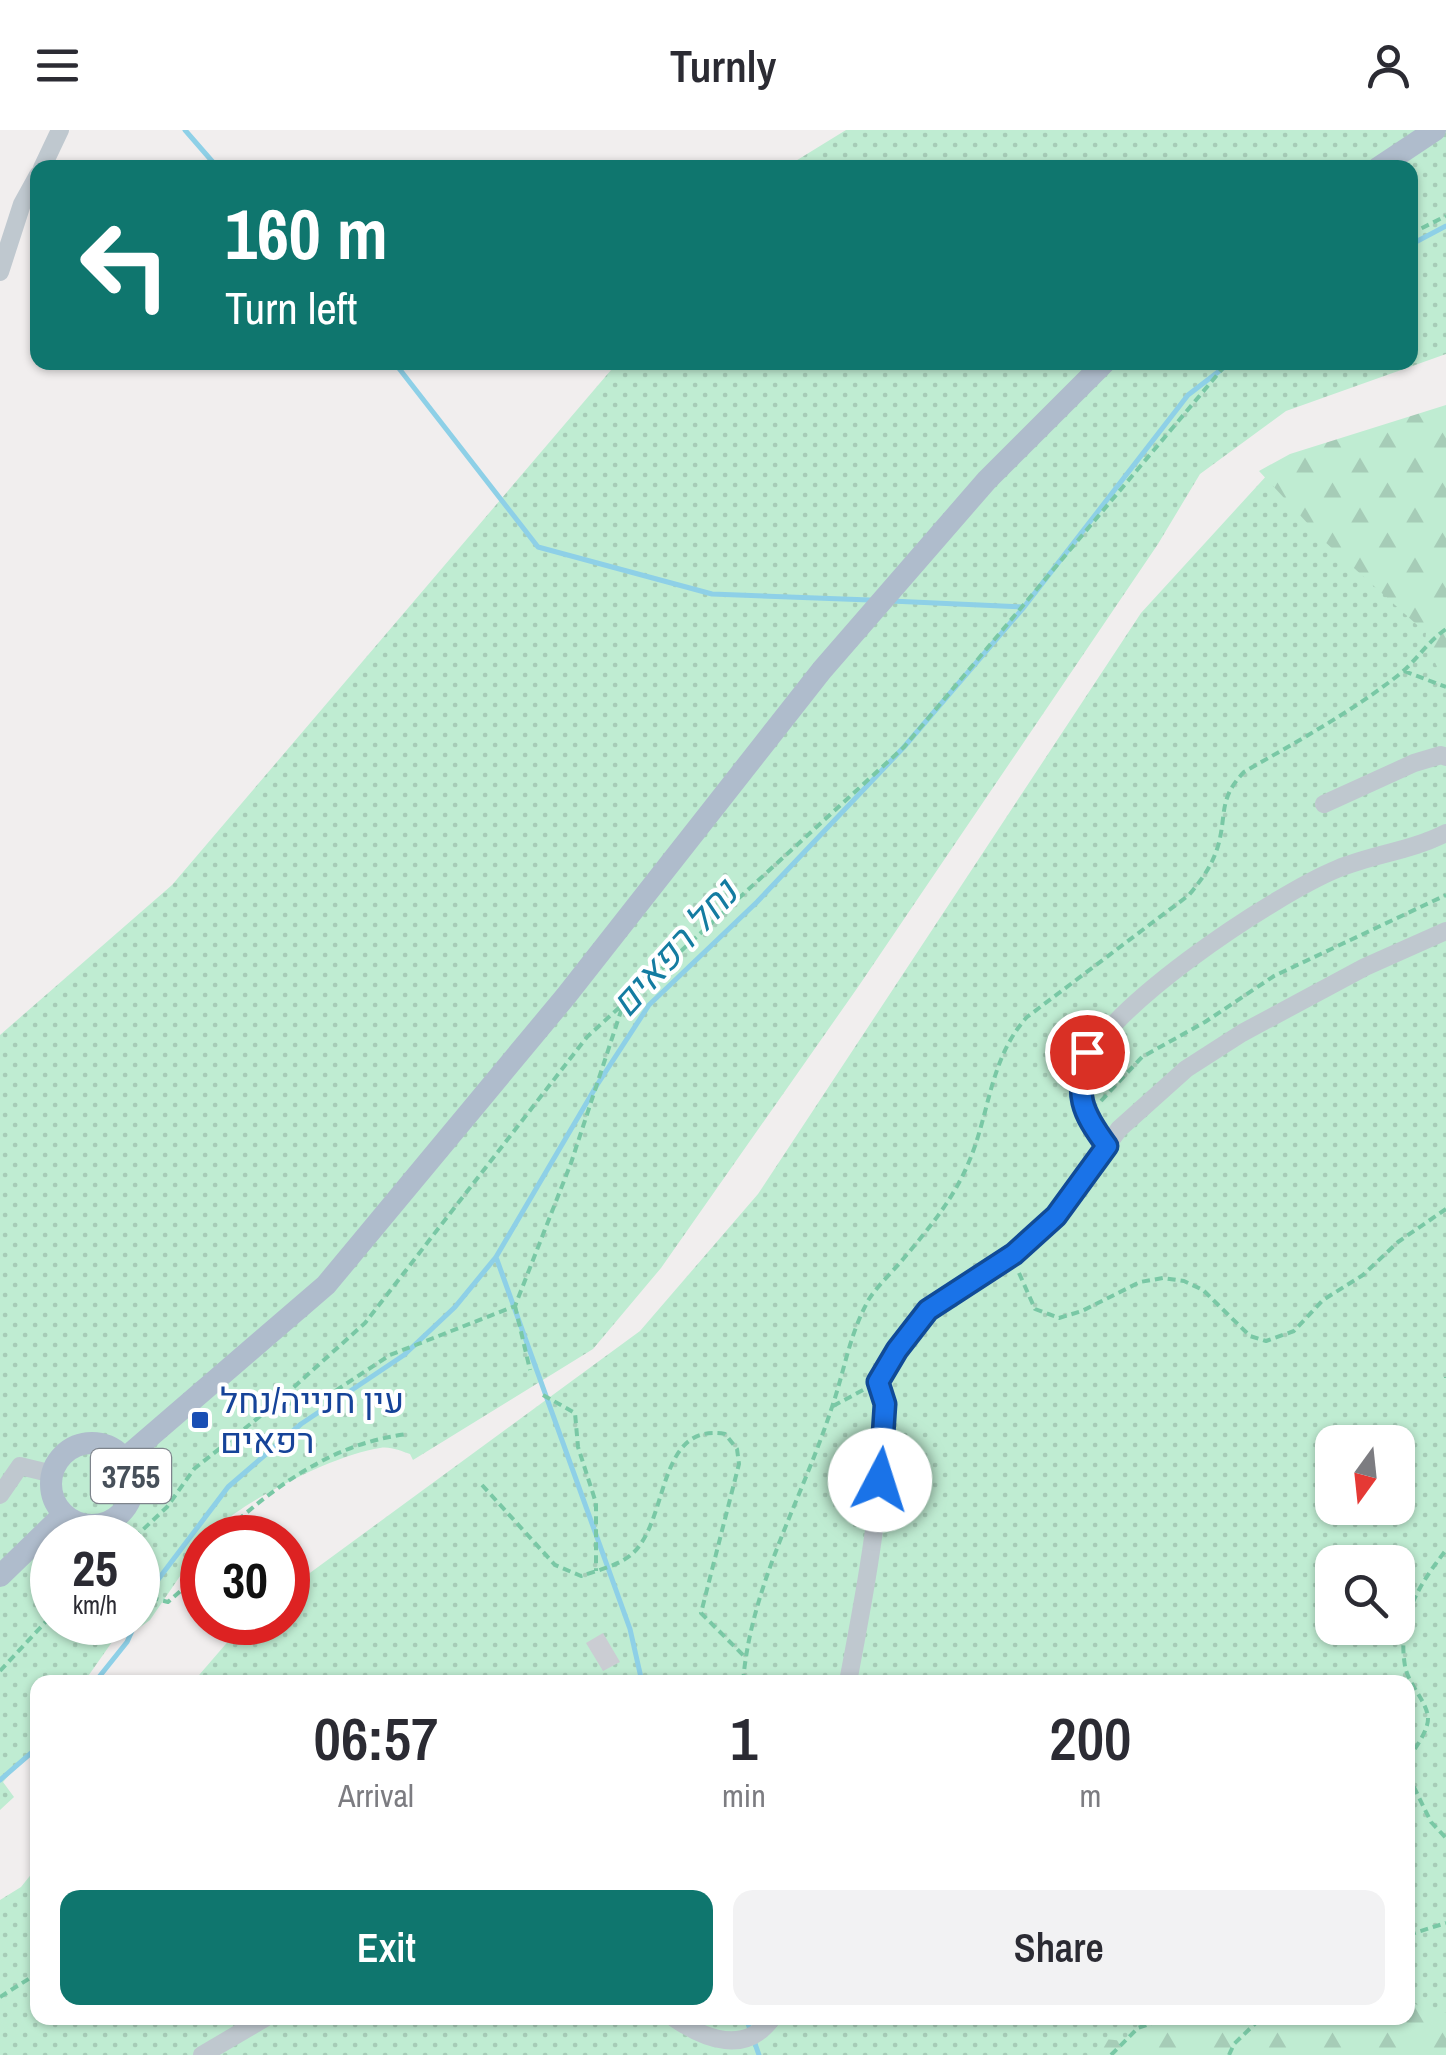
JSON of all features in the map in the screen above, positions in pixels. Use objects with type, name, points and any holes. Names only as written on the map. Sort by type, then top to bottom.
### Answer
[{"type":"main road","points":[[1390,160],[1436,130]]},
{"type":"main road","name":"3755","points":[[124,1459],[326,1285],[566,996],[822,670],[988,480],[1097,370]]},
{"type":"main road","name":"3755","points":[[0,1576],[64,1514],[52,1492],[52,1474],[61,1457],[82,1445],[105,1446],[124,1459],[133,1483],[121,1515]]},
{"type":"street","points":[[46,160],[60,130]]},
{"type":"street","points":[[0,272],[30,190]]},
{"type":"street","points":[[1324,804],[1414,763],[1446,757]]},
{"type":"street","points":[[1107,1146],[1086,1116],[1078,1081],[1087,1052],[1201,948],[1276,901],[1338,868],[1400,852],[1446,833]]},
{"type":"street","points":[[849,1675],[873,1547],[884,1446],[885,1404],[878,1382],[928,1310],[1014,1254],[1056,1216],[1119,1129],[1186,1069],[1242,1033],[1365,967],[1446,932]]},
{"type":"street","points":[[0,1496],[20,1466],[52,1474]]},
{"type":"street","points":[[202,2055],[254,2025]]},
{"type":"street","points":[[684,2025],[719,2041],[745,2040],[767,2025]]},
{"type":"path","points":[[1418,230],[1446,216]]},
{"type":"path","points":[[158,1515],[194,1469],[274,1405],[364,1323],[587,1037],[904,747],[1221,370]]},
{"type":"path","points":[[744,1675],[758,1597],[833,1406],[846,1350],[871,1297],[940,1215],[968,1163],[997,1063],[1013,1032],[1190,894],[1208,872],[1219,843],[1229,787],[1244,772],[1356,708],[1404,671],[1446,629]]},
{"type":"path","points":[[1404,671],[1446,687]]},
{"type":"path","points":[[1086,1116],[1142,1057],[1274,976],[1446,895]]},
{"type":"path","points":[[530,1370],[515,1306],[571,1163],[624,1004]]},
{"type":"path","points":[[1014,1254],[1022,1284],[1035,1310],[1059,1318],[1140,1282],[1184,1280],[1202,1290],[1250,1336],[1266,1341],[1294,1331],[1322,1300],[1363,1275],[1398,1242],[1446,1209]]},
{"type":"path","points":[[274,1405],[320,1401],[390,1355],[515,1306]]},
{"type":"path","points":[[833,1406],[878,1382]]},
{"type":"path","points":[[542,1395],[575,1413],[578,1447],[596,1503],[596,1571]]},
{"type":"path","points":[[482,1485],[555,1565],[581,1576],[631,1556],[643,1539],[679,1450],[694,1436],[707,1431],[726,1434],[737,1449],[739,1464],[700,1612],[745,1657]]},
{"type":"path","points":[[245,1515],[282,1484],[331,1454],[374,1438],[408,1434]]},
{"type":"path","points":[[1409,1675],[1405,1667],[1406,1614],[1419,1584],[1446,1550]]},
{"type":"path","points":[[0,1671],[30,1639]]},
{"type":"path","points":[[1415,1688],[1428,1716],[1415,1747]]},
{"type":"path","points":[[1415,1789],[1431,1822],[1446,1838]]},
{"type":"path","points":[[1415,1933],[1446,1922]]},
{"type":"path","points":[[0,1997],[30,1978]]},
{"type":"path","points":[[1110,2055],[1138,2028],[1146,2025]]},
{"type":"path","points":[[1229,2055],[1234,2044],[1254,2025]]},
{"type":"green space","points":[[846,130],[1446,130],[1446,354],[1418,364],[1418,160],[797,160]]},
{"type":"green space","points":[[611,370],[1401,370],[1286,411],[1200,474],[1158,544],[858,987],[661,1268],[593,1349],[413,1460],[410,1454],[395,1449],[361,1452],[313,1470],[233,1515],[180,1515],[180,1576],[160,1605],[160,1515],[30,1515],[30,1645],[110,1645],[89,1675],[30,1675],[30,1752],[3,1782],[14,1797],[0,1810],[0,1035],[172,885]]},
{"type":"green space","points":[[1446,405],[1446,686],[1425,641],[1426,633],[1324,541],[1259,471],[1290,454]]},
{"type":"green space","points":[[1269,473],[1446,568],[1446,2055],[0,2055],[0,1900],[21,1887],[30,1876],[30,2025],[1415,2025],[1415,1675],[199,1675],[225,1645],[310,1645],[310,1573],[640,1331],[758,1194],[1141,613]]},
{"type":"green space","points":[[1415,2004],[1446,2013],[1446,2055],[1095,2055],[1105,2039],[1124,2041],[1132,2031],[1148,2025],[1415,2025]]},
{"type":"building","points":[[603,1633],[620,1662],[603,1671],[586,1643]]},
{"type":"waterway","points":[[185,130],[211,160]]},
{"type":"waterway","name":"נחל רפאים","points":[[1418,241],[1446,226]]},
{"type":"waterway","points":[[400,370],[538,547],[712,594],[870,600]]},
{"type":"waterway","name":"נחל רפאים","points":[[160,1577],[228,1487],[301,1424],[404,1355],[455,1307],[496,1257],[649,1005],[757,902],[904,747],[1024,607],[1188,395],[1221,370]]},
{"type":"waterway","points":[[891,601],[1024,607]]},
{"type":"waterway","points":[[496,1257],[630,1629],[640,1675]]},
{"type":"waterway","name":"נחל רפאים","points":[[101,1675],[125,1645]]},
{"type":"waterway","name":"נחל רפאים","points":[[0,1780],[30,1754]]},
{"type":"waterway","points":[[748,2025],[759,2055]]},
{"type":"place","name":"עין חנייה/נחל רפאים","points":[[200,1420]]},
{"type":"route","points":[[880,1480],[885,1404],[878,1382],[897,1350],[928,1310],[1014,1254],[1056,1216],[1107,1146],[1086,1116],[1078,1081],[1087,1052]]}]
